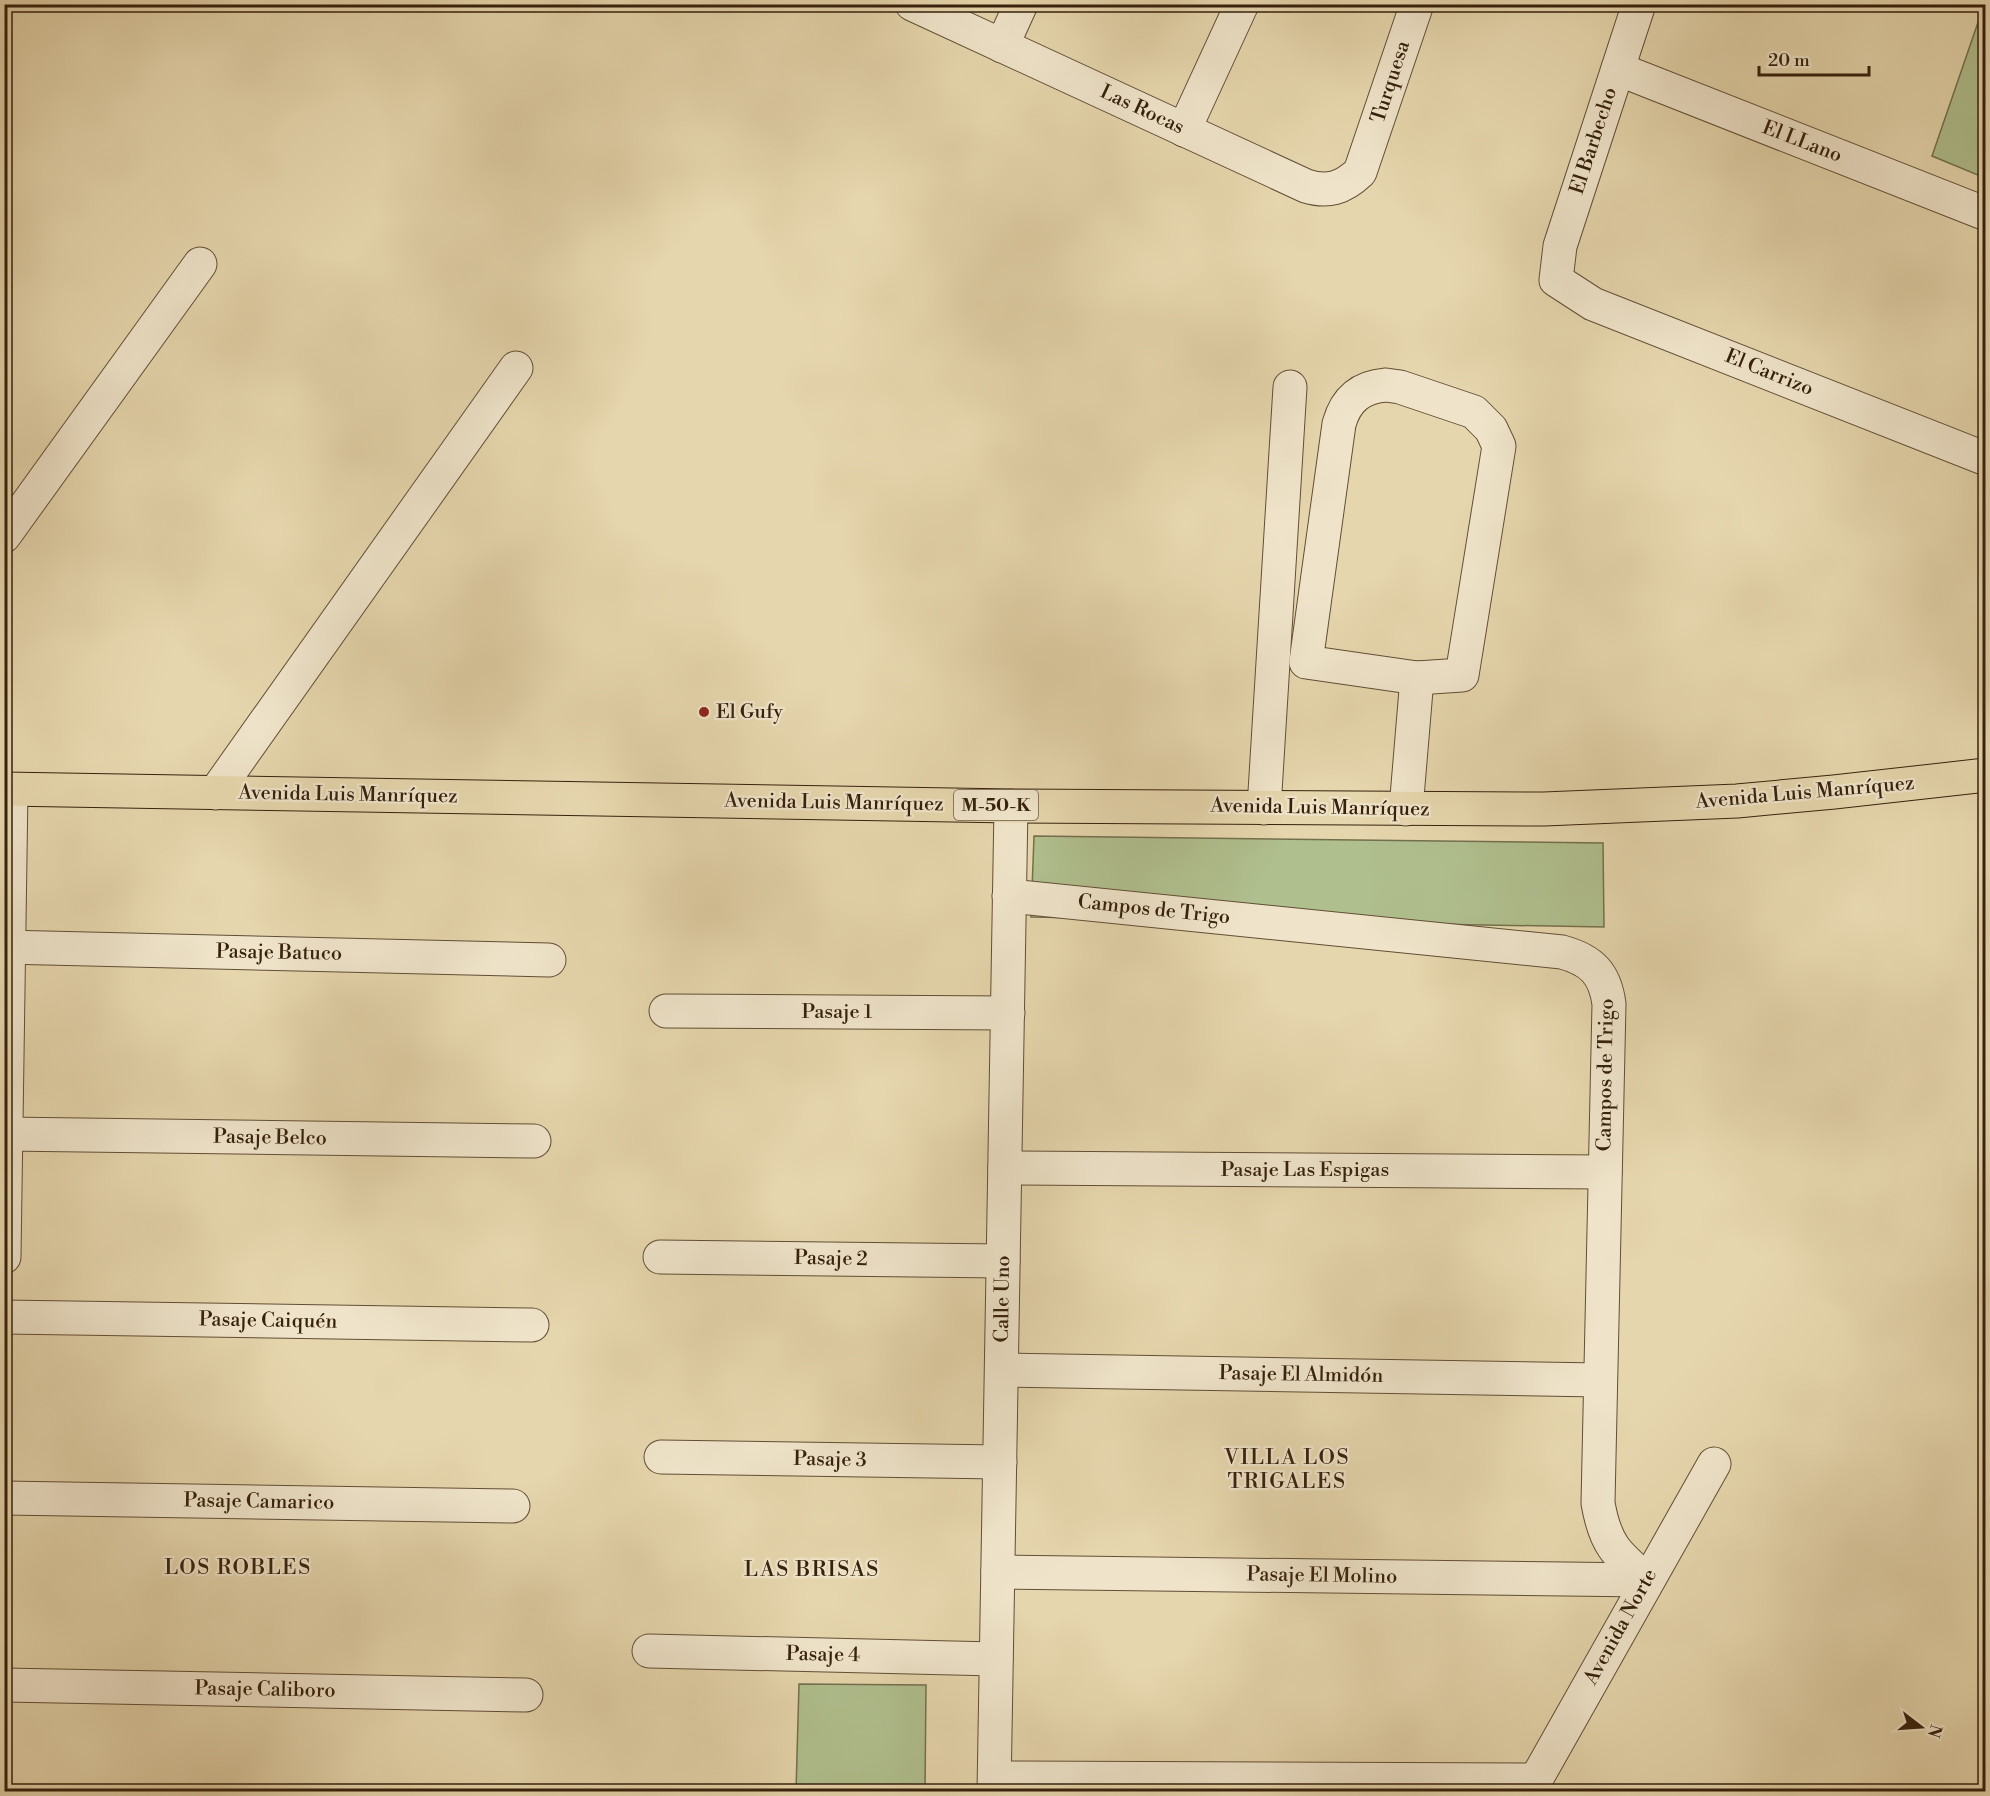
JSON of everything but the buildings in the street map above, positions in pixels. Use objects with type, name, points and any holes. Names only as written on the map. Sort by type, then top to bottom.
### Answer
[{"type":"main road","name":"Avenida Luis Manríquez","points":[[8,790],[1011,806],[1544,809],[1737,801],[1986,775]]},
{"type":"street","name":"Las Rocas","points":[[912,4],[1316,189],[1329,190],[1350,182],[1360,172],[1365,160]]},
{"type":"street","points":[[1002,46],[1021,4]]},
{"type":"street","points":[[1184,130],[1242,4]]},
{"type":"street","name":"Turquesa","points":[[1365,160],[1417,4]]},
{"type":"street","name":"El Barbecho","points":[[1556,280],[1560,246],[1640,4]]},
{"type":"street","name":"El LLano","points":[[1618,69],[1986,214]]},
{"type":"street","points":[[4,536],[200,264]]},
{"type":"street","name":"El Carrizo","points":[[1556,280],[1593,304],[1986,459]]},
{"type":"street","points":[[215,793],[516,368]]},
{"type":"street","points":[[1373,386],[1400,387],[1474,412],[1491,429],[1499,447],[1462,675],[1418,678],[1306,662],[1339,424],[1350,400],[1373,386]]},
{"type":"street","points":[[1264,808],[1290,387]]},
{"type":"street","points":[[1406,809],[1418,678]]},
{"type":"street","points":[[4,1257],[8,790]]},
{"type":"street","name":"Calle Uno","points":[[994,1785],[1011,806]]},
{"type":"street","name":"Campos de Trigo","points":[[1009,896],[1562,952],[1579,957],[1592,966],[1601,976],[1607,990],[1609,1004],[1598,1503],[1602,1527],[1611,1545],[1625,1562],[1647,1580]]},
{"type":"street","name":"Pasaje Batuco","points":[[6,947],[549,960]]},
{"type":"street","name":"Pasaje 1","points":[[666,1011],[1008,1013]]},
{"type":"street","name":"Pasaje Belco","points":[[5,1134],[534,1141]]},
{"type":"street","name":"Pasaje Las Espigas","points":[[1005,1168],[1605,1172]]},
{"type":"street","name":"Pasaje 2","points":[[660,1257],[1003,1261]]},
{"type":"street","name":"Pasaje Caiquén","points":[[4,1317],[532,1324]]},
{"type":"street","name":"Pasaje El Almidón","points":[[1002,1370],[1600,1380]]},
{"type":"street","name":"Pasaje 3","points":[[660,1457],[1000,1462]]},
{"type":"street","name":"Avenida Norte","points":[[1532,1786],[1714,1464]]},
{"type":"street","name":"Pasaje Camarico","points":[[4,1497],[513,1506]]},
{"type":"street","name":"Pasaje El Molino","points":[[998,1572],[1647,1580]]},
{"type":"street","name":"Pasaje 4","points":[[650,1651],[996,1659]]},
{"type":"street","name":"Pasaje Caliboro","points":[[4,1685],[526,1695]]},
{"type":"street","points":[[994,1785],[1532,1786]]},
{"type":"green space","points":[[1984,5],[1986,5],[1985,178],[1932,156]]},
{"type":"green space","points":[[1034,836],[1603,843],[1604,927],[1031,917]]},
{"type":"green space","points":[[799,1684],[926,1685],[925,1791],[796,1791]]},
{"type":"place","name":"El Gufy","points":[[704,712]]},
{"type":"district","name":"VILLA LOS TRIGALES","points":[[1287,1470]]},
{"type":"district","name":"LOS ROBLES","points":[[238,1568]]},
{"type":"district","name":"LAS BRISAS","points":[[812,1570]]}]
